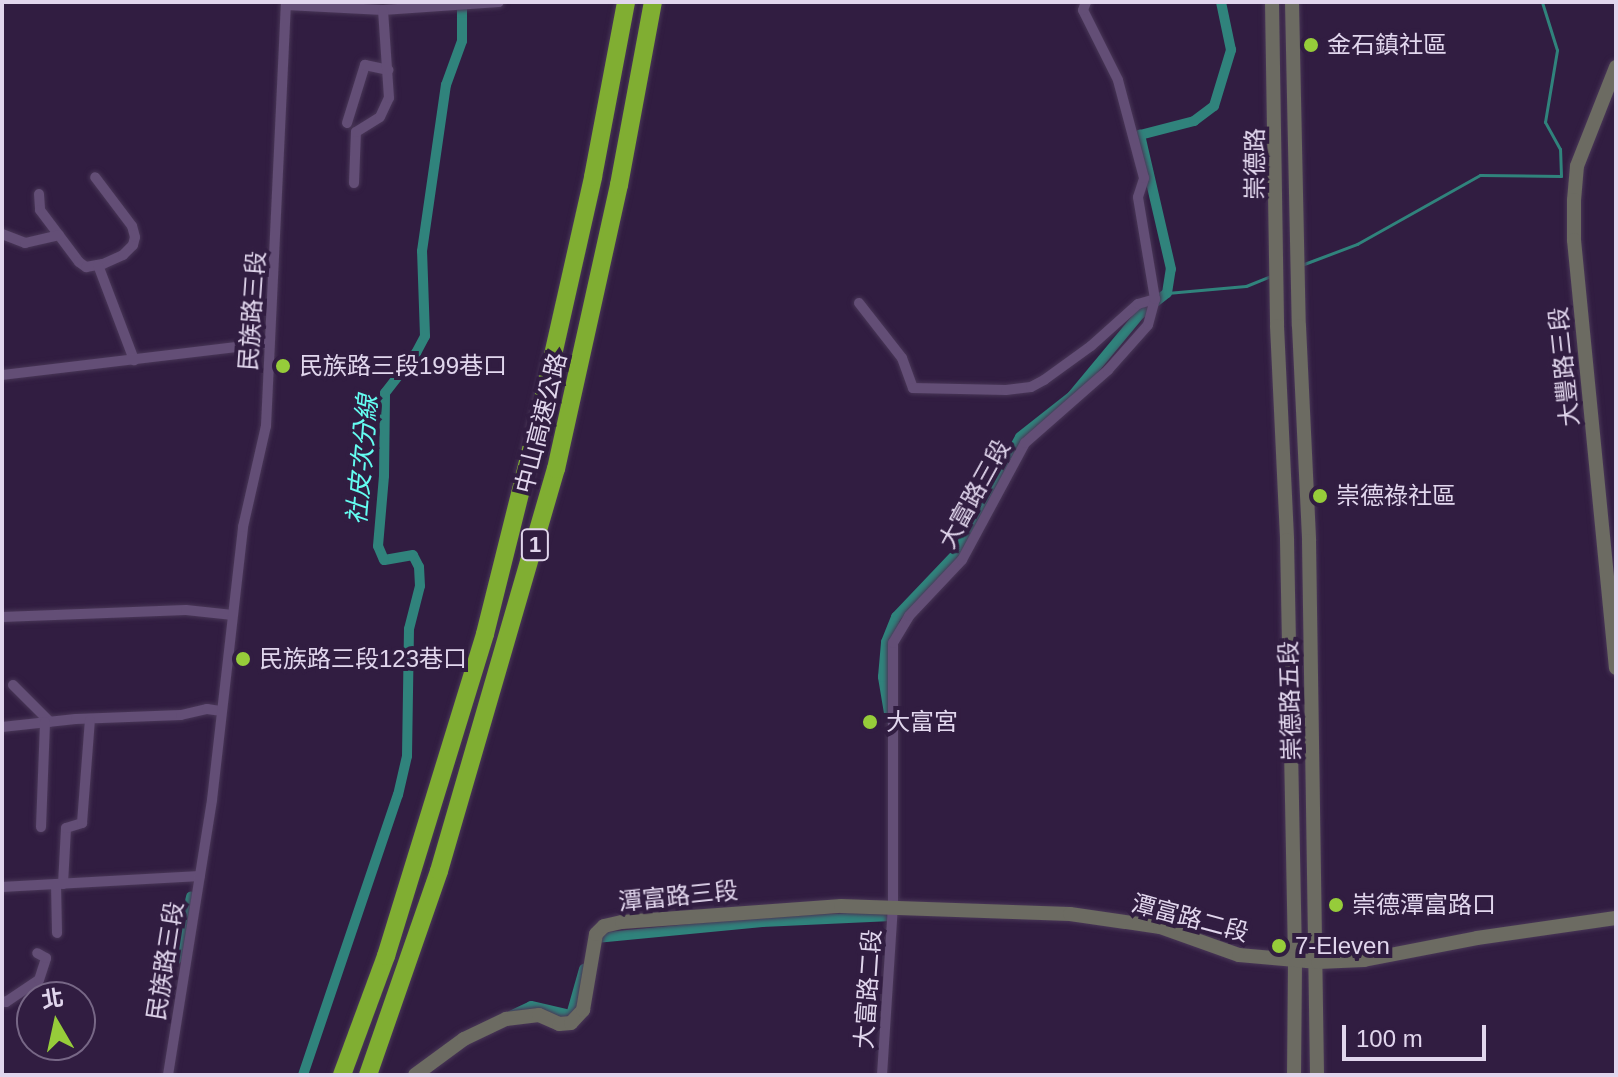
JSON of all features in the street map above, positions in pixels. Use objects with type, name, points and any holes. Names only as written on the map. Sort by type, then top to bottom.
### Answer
[{"type":"highway","name":"中山高速公路","points":[[342,1075],[391,941],[485,634],[537,426],[593,177],[626,2]]},
{"type":"highway","name":"中山高速公路","points":[[368,1075],[443,857],[556,469],[607,242],[653,2]]},
{"type":"street","points":[[286,4],[383,10],[483,6],[499,2]]},
{"type":"street","points":[[859,303],[902,358],[913,388],[1006,390],[1031,387],[1044,380],[1091,346],[1138,304],[1155,299],[1156,288],[1138,197],[1144,178],[1118,80],[1083,10],[1086,2]]},
{"type":"street","name":"崇德路","points":[[1272,2],[1277,326]]},
{"type":"street","name":"崇德路","points":[[1292,2],[1299,326]]},
{"type":"street","name":"民族路三段","points":[[168,1075],[200,876],[243,527],[265,441],[276,264],[280,69],[286,4]]},
{"type":"street","points":[[354,183],[356,132],[380,117],[389,98],[383,10]]},
{"type":"street","points":[[347,123],[365,65],[388,70]]},
{"type":"street","name":"大豐路三段","points":[[1616,67],[1577,166],[1574,240],[1616,668]]},
{"type":"street","points":[[39,194],[40,210],[79,262],[86,267],[98,265],[123,255],[133,245],[135,237],[118,206],[95,177]]},
{"type":"street","points":[[2,234],[25,243],[59,235]]},
{"type":"street","points":[[98,265],[134,360]]},
{"type":"street","name":"大富路三段","points":[[893,906],[893,643],[909,616],[962,560],[1025,443],[1108,370],[1148,325],[1155,299]]},
{"type":"street","name":"崇德路五段","points":[[1277,326],[1287,540],[1295,962],[1294,1075]]},
{"type":"street","name":"崇德路五段","points":[[1299,326],[1309,541],[1318,962],[1317,1075]]},
{"type":"street","points":[[2,375],[269,343]]},
{"type":"street","points":[[2,617],[186,610],[233,615]]},
{"type":"street","points":[[13,685],[47,722],[41,827]]},
{"type":"street","points":[[2,727],[222,711]]},
{"type":"street","points":[[57,933],[66,828],[82,823],[90,720]]},
{"type":"street","points":[[2,887],[200,876]]},
{"type":"street","name":"潭富路二段","points":[[893,906],[1070,914],[1160,927],[1239,955],[1295,962],[1364,960],[1480,938],[1616,918]]},
{"type":"street","name":"潭富路三段","points":[[415,1075],[464,1039],[506,1019],[539,1015],[559,1024],[571,1023],[583,1010],[591,951],[596,934],[604,926],[741,911],[893,906]]},
{"type":"street","name":"大富路二段","points":[[882,1075],[893,906]]},
{"type":"street","points":[[2,1001],[6,1002],[39,980],[46,958],[37,953]]},
{"type":"waterway","name":"社皮次分線","points":[[303,1075],[398,795],[407,756],[409,629],[420,586],[419,567],[413,555],[384,560],[378,546],[384,476],[385,393],[425,336],[422,251],[446,85],[462,41],[462,2]]},
{"type":"waterway","points":[[890,719],[883,677],[886,642],[896,617],[956,554],[1020,437],[1072,396],[1140,314],[1167,293],[1171,269],[1140,135],[1194,121],[1214,106],[1231,50],[1221,2]]},
{"type":"waterway","points":[[1304,264],[1357,244],[1480,175],[1561,176],[1560,149],[1545,122],[1557,50],[1542,2]]},
{"type":"waterway","points":[[1167,293],[1246,286],[1271,276]]},
{"type":"waterway","points":[[177,959],[191,897]]},
{"type":"waterway","points":[[594,943],[596,938],[762,922],[892,916],[892,910]]},
{"type":"waterway","points":[[510,1016],[531,1006],[571,1015],[584,969]]},
{"type":"place","name":"金石鎮社區","points":[[1311,45]]},
{"type":"place","name":"民族路三段199巷口","points":[[283,366]]},
{"type":"place","name":"崇德祿社區","points":[[1320,496]]},
{"type":"place","name":"民族路三段123巷口","points":[[243,659]]},
{"type":"place","name":"大富宮","points":[[870,722]]},
{"type":"place","name":"崇德潭富路口","points":[[1336,905]]},
{"type":"place","name":"7-Eleven","points":[[1279,946]]}]
